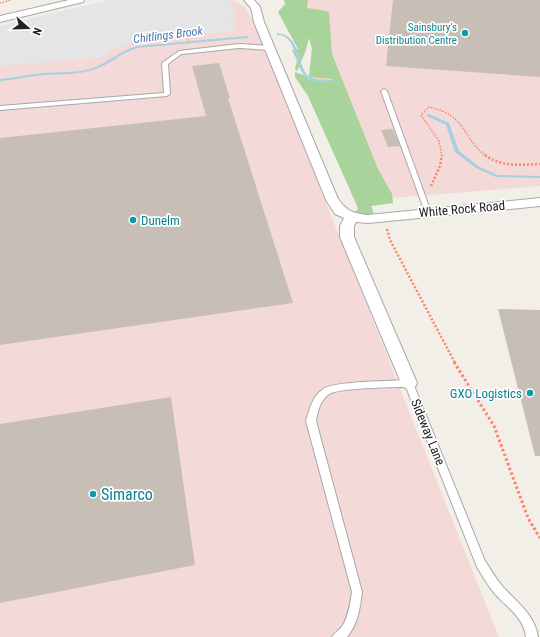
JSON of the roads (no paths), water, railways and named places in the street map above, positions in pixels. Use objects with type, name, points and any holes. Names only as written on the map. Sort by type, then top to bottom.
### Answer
[{"type":"street","points":[[0,19],[80,0]]},
{"type":"street","points":[[249,0],[255,7],[270,48],[332,200],[340,211],[351,217]]},
{"type":"street","name":"White Rock Road","points":[[351,217],[368,219],[540,202]]},
{"type":"street","name":"Sideway Lane","points":[[351,217],[347,226],[347,237],[409,383]]},
{"type":"lane","points":[[0,108],[167,94],[165,63],[179,53],[239,46],[270,48]]},
{"type":"lane","points":[[384,90],[428,212]]},
{"type":"lane","points":[[338,637],[342,635],[354,614],[357,592],[312,421],[315,404],[327,391],[342,387],[409,383]]},
{"type":"lane","name":"Sideway Lane","points":[[409,383],[481,564],[498,589],[523,616],[532,633],[532,637]]},
{"type":"waterway","name":"Chitlings Brook","points":[[278,34],[285,35],[290,39],[301,67],[309,78],[331,81]]},
{"type":"waterway","name":"Chitlings Brook","points":[[0,80],[90,70],[124,52],[137,47],[247,37]]},
{"type":"waterway","name":"Chitlings Brook","points":[[428,115],[448,124],[457,152],[477,167],[496,176],[540,177]]},
{"type":"place","name":"Sainsbury's Distribution Centre","points":[[465,33]]},
{"type":"place","name":"Dunelm","points":[[133,220]]},
{"type":"place","name":"GXO Logistics","points":[[530,393]]},
{"type":"place","name":"Simarco","points":[[93,494]]}]
